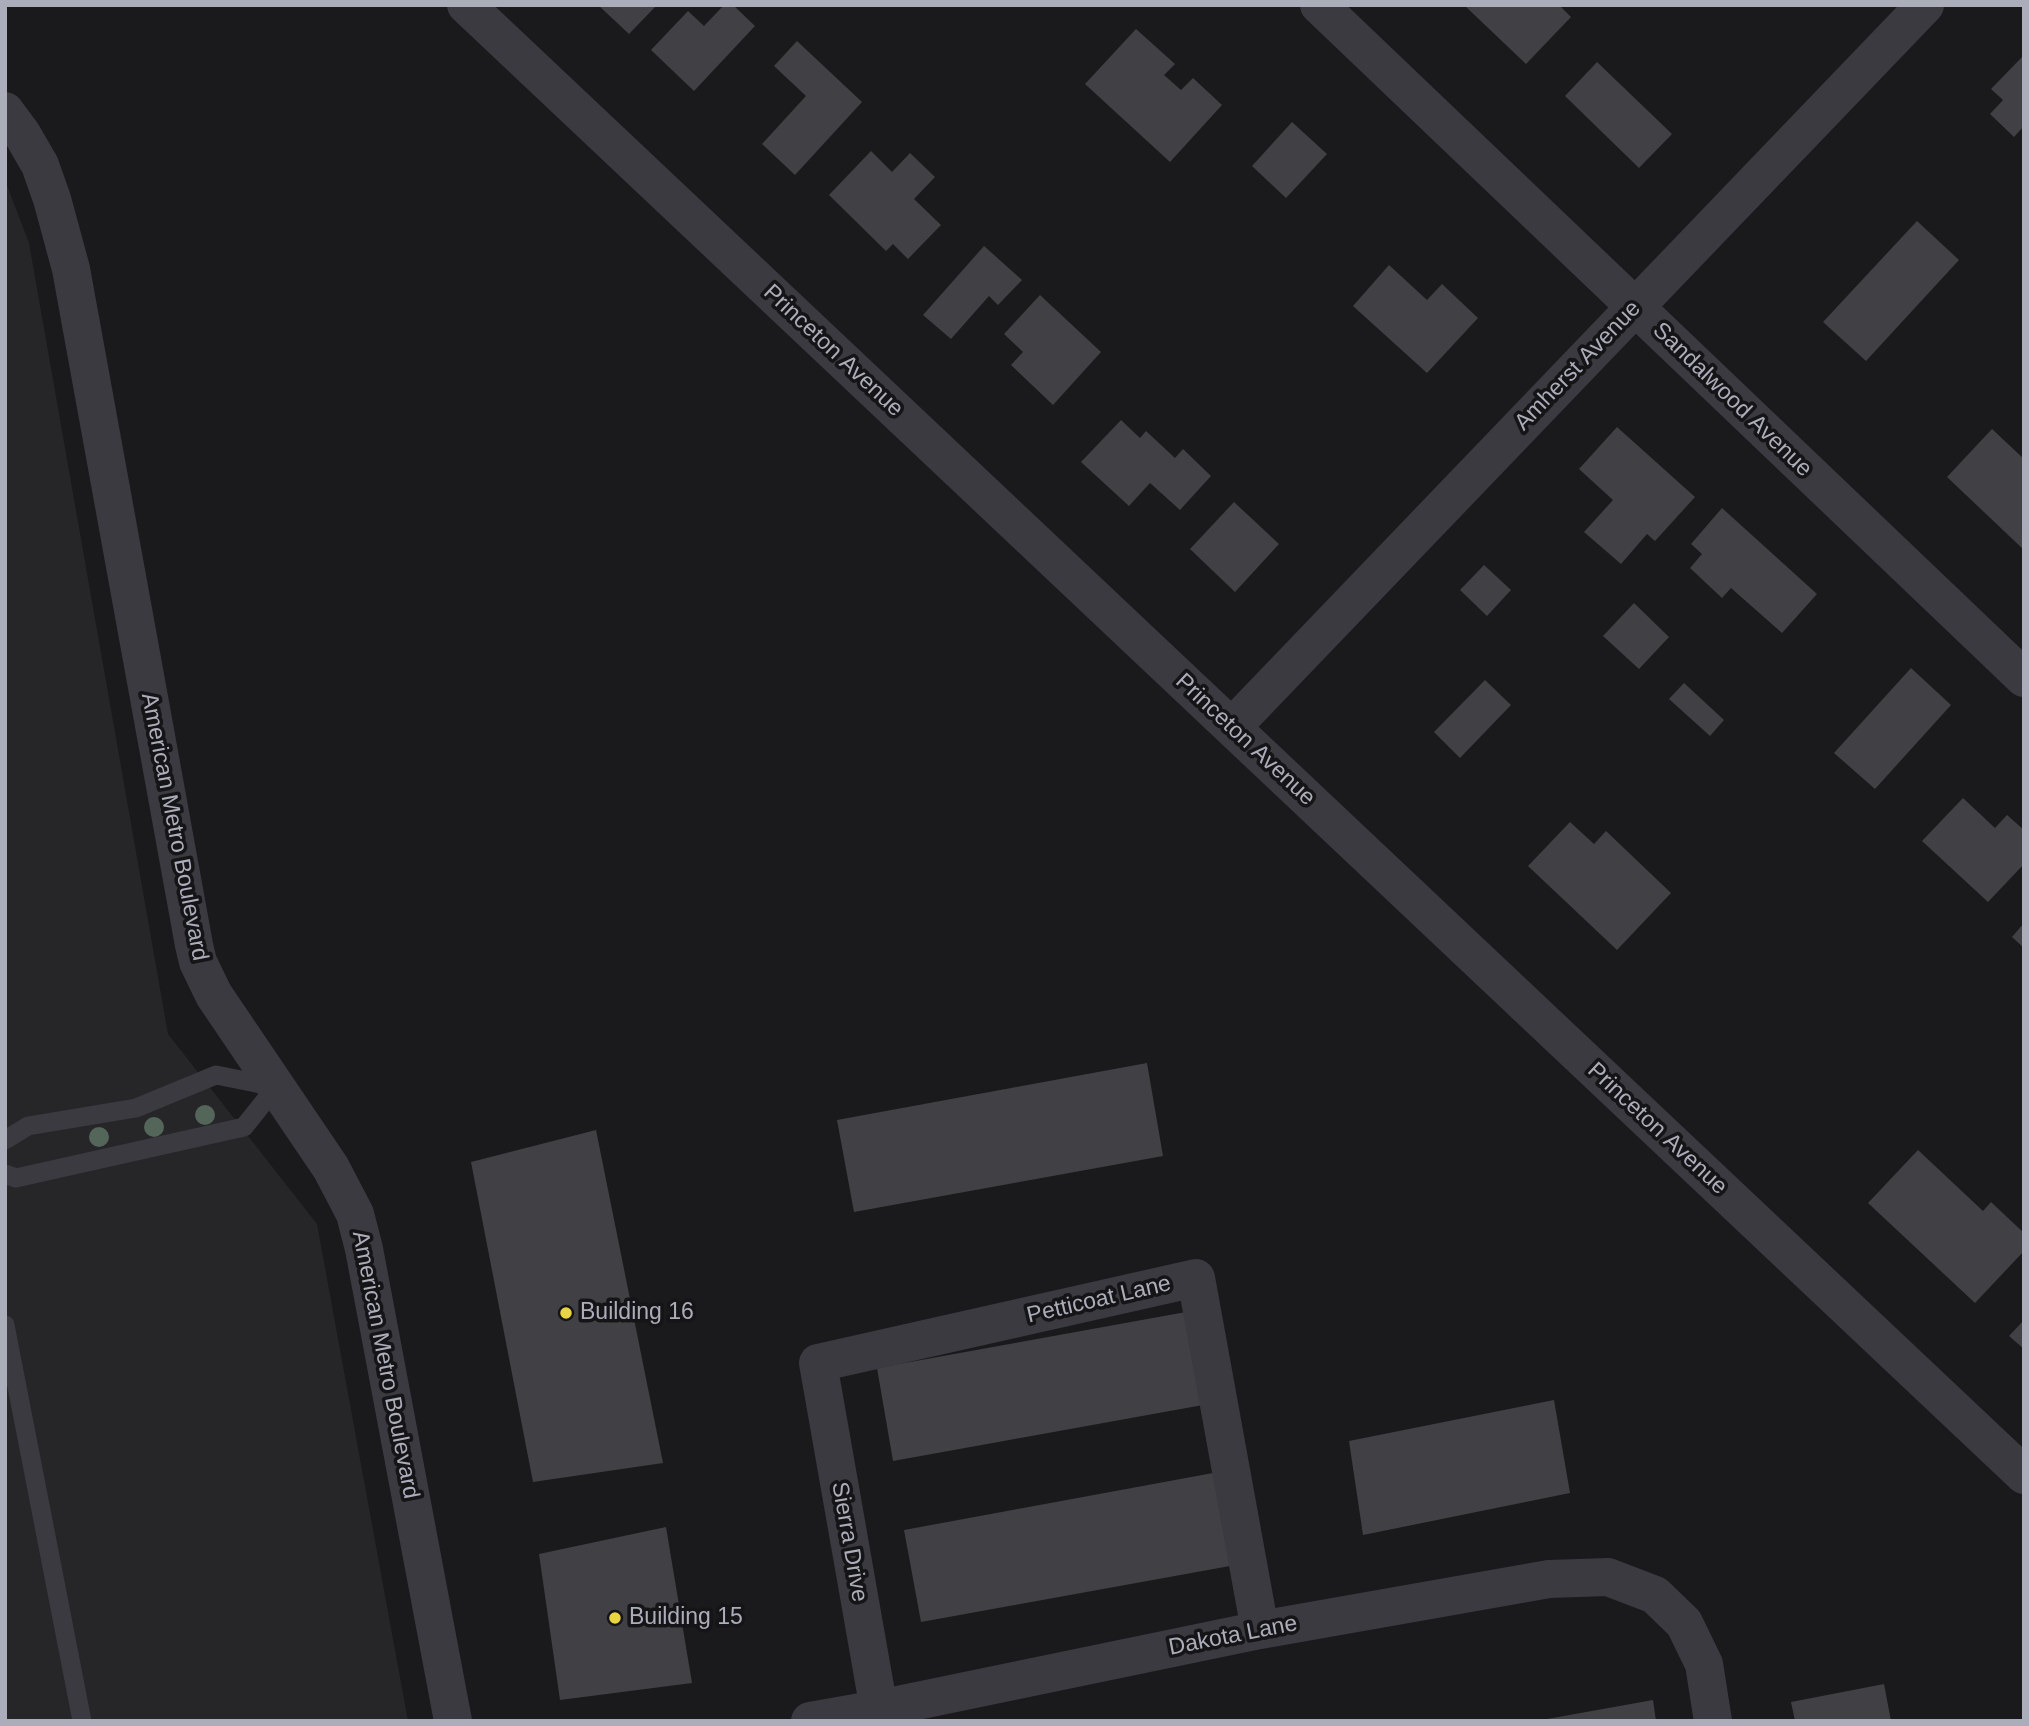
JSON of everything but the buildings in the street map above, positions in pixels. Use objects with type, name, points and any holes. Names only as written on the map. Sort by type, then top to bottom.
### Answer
[{"type":"street","name":"Princeton Avenue","points":[[466,5],[2024,1475]]},
{"type":"street","name":"Sandalwood Avenue","points":[[1319,5],[2024,678]]},
{"type":"street","name":"Amherst Avenue","points":[[1232,727],[1925,5]]},
{"type":"street","name":"American Metro Boulevard","points":[[5,111],[40,165],[71,269],[198,962],[214,995],[331,1168],[355,1214],[367,1263],[453,1721]]},
{"type":"street","name":"Petticoat Lane","points":[[818,1363],[1196,1278],[1260,1630]]},
{"type":"street","name":"Sierra Drive","points":[[818,1363],[880,1715]]},
{"type":"street","name":"Dakota Lane","points":[[810,1721],[880,1715],[1260,1630],[1549,1580],[1608,1577],[1655,1595],[1684,1623],[1704,1664],[1713,1721]]},
{"type":"lane","points":[[5,1140],[28,1126],[136,1108],[216,1075],[276,1087],[244,1127],[16,1178],[5,1174]]},
{"type":"lane","points":[[5,1325],[82,1721]]},
{"type":"shaded area","points":[[5,180],[29,243],[168,1034],[317,1224],[408,1721],[5,1721]]},
{"type":"place","name":"Building 16","points":[[566,1313]]},
{"type":"place","name":"Building 15","points":[[615,1618]]}]
